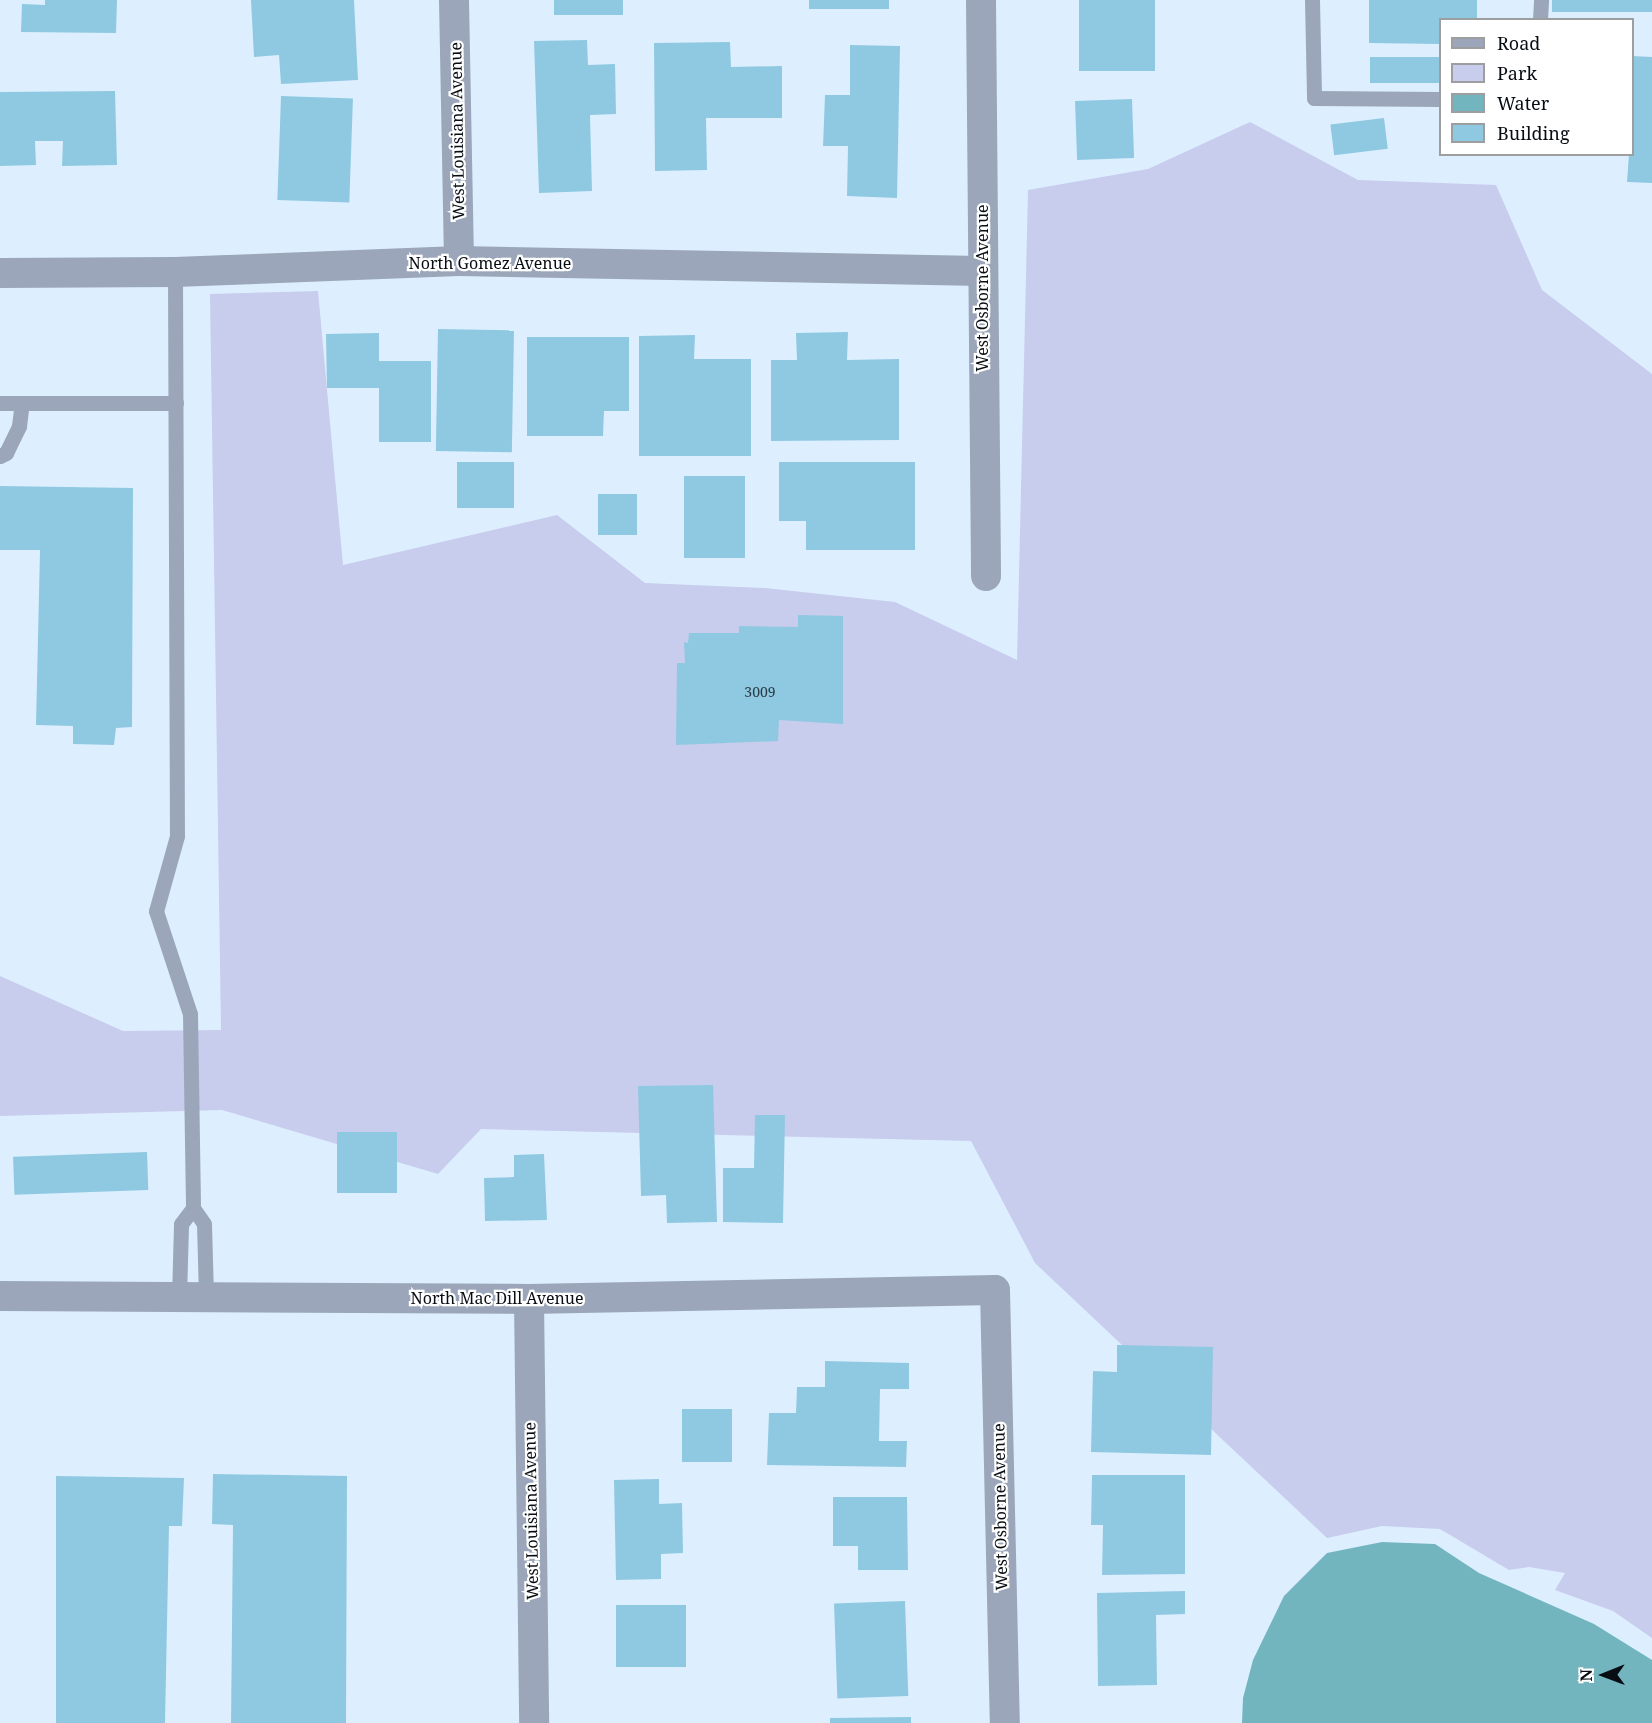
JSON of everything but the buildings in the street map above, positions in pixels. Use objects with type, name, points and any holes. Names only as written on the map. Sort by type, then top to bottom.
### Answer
[{"type":"street","name":"West Louisiana Avenue","points":[[453,0],[459,261]]},
{"type":"street","name":"West Osborne Avenue","points":[[981,0],[981,271],[986,576]]},
{"type":"street","name":"North Gomez Avenue","points":[[0,273],[175,272],[459,261],[981,271]]},
{"type":"street","name":"West Osborne Avenue","points":[[995,1290],[1005,1723]]},
{"type":"street","name":"North Mac Dill Avenue","points":[[0,1296],[529,1299],[995,1290]]},
{"type":"street","name":"West Louisiana Avenue","points":[[529,1299],[534,1723]]},
{"type":"lane","points":[[1312,0],[1314,98],[1439,99]]},
{"type":"lane","points":[[1540,0],[1540,18]]},
{"type":"lane","points":[[175,272],[177,836],[156,911],[190,1014],[193,1208],[204,1224],[193,1297]]},
{"type":"lane","points":[[0,403],[176,403]]},
{"type":"lane","points":[[0,456],[6,453],[19,426],[22,404]]},
{"type":"lane","points":[[193,1208],[181,1224],[193,1297]]},
{"type":"green space","points":[[1250,122],[1358,180],[1496,185],[1542,290],[1652,374],[1652,1638],[1613,1611],[1555,1590],[1565,1573],[1529,1567],[1509,1570],[1440,1529],[1382,1526],[1327,1538],[1035,1263],[971,1141],[481,1129],[438,1174],[222,1110],[0,1116],[0,976],[123,1031],[221,1030],[210,294],[318,291],[343,565],[557,515],[645,583],[765,588],[895,602],[1017,660],[1028,190],[1148,169]]},
{"type":"water","points":[[1382,1542],[1435,1544],[1479,1573],[1594,1624],[1652,1660],[1652,1723],[1242,1723],[1243,1698],[1253,1660],[1284,1596],[1327,1553]]}]
